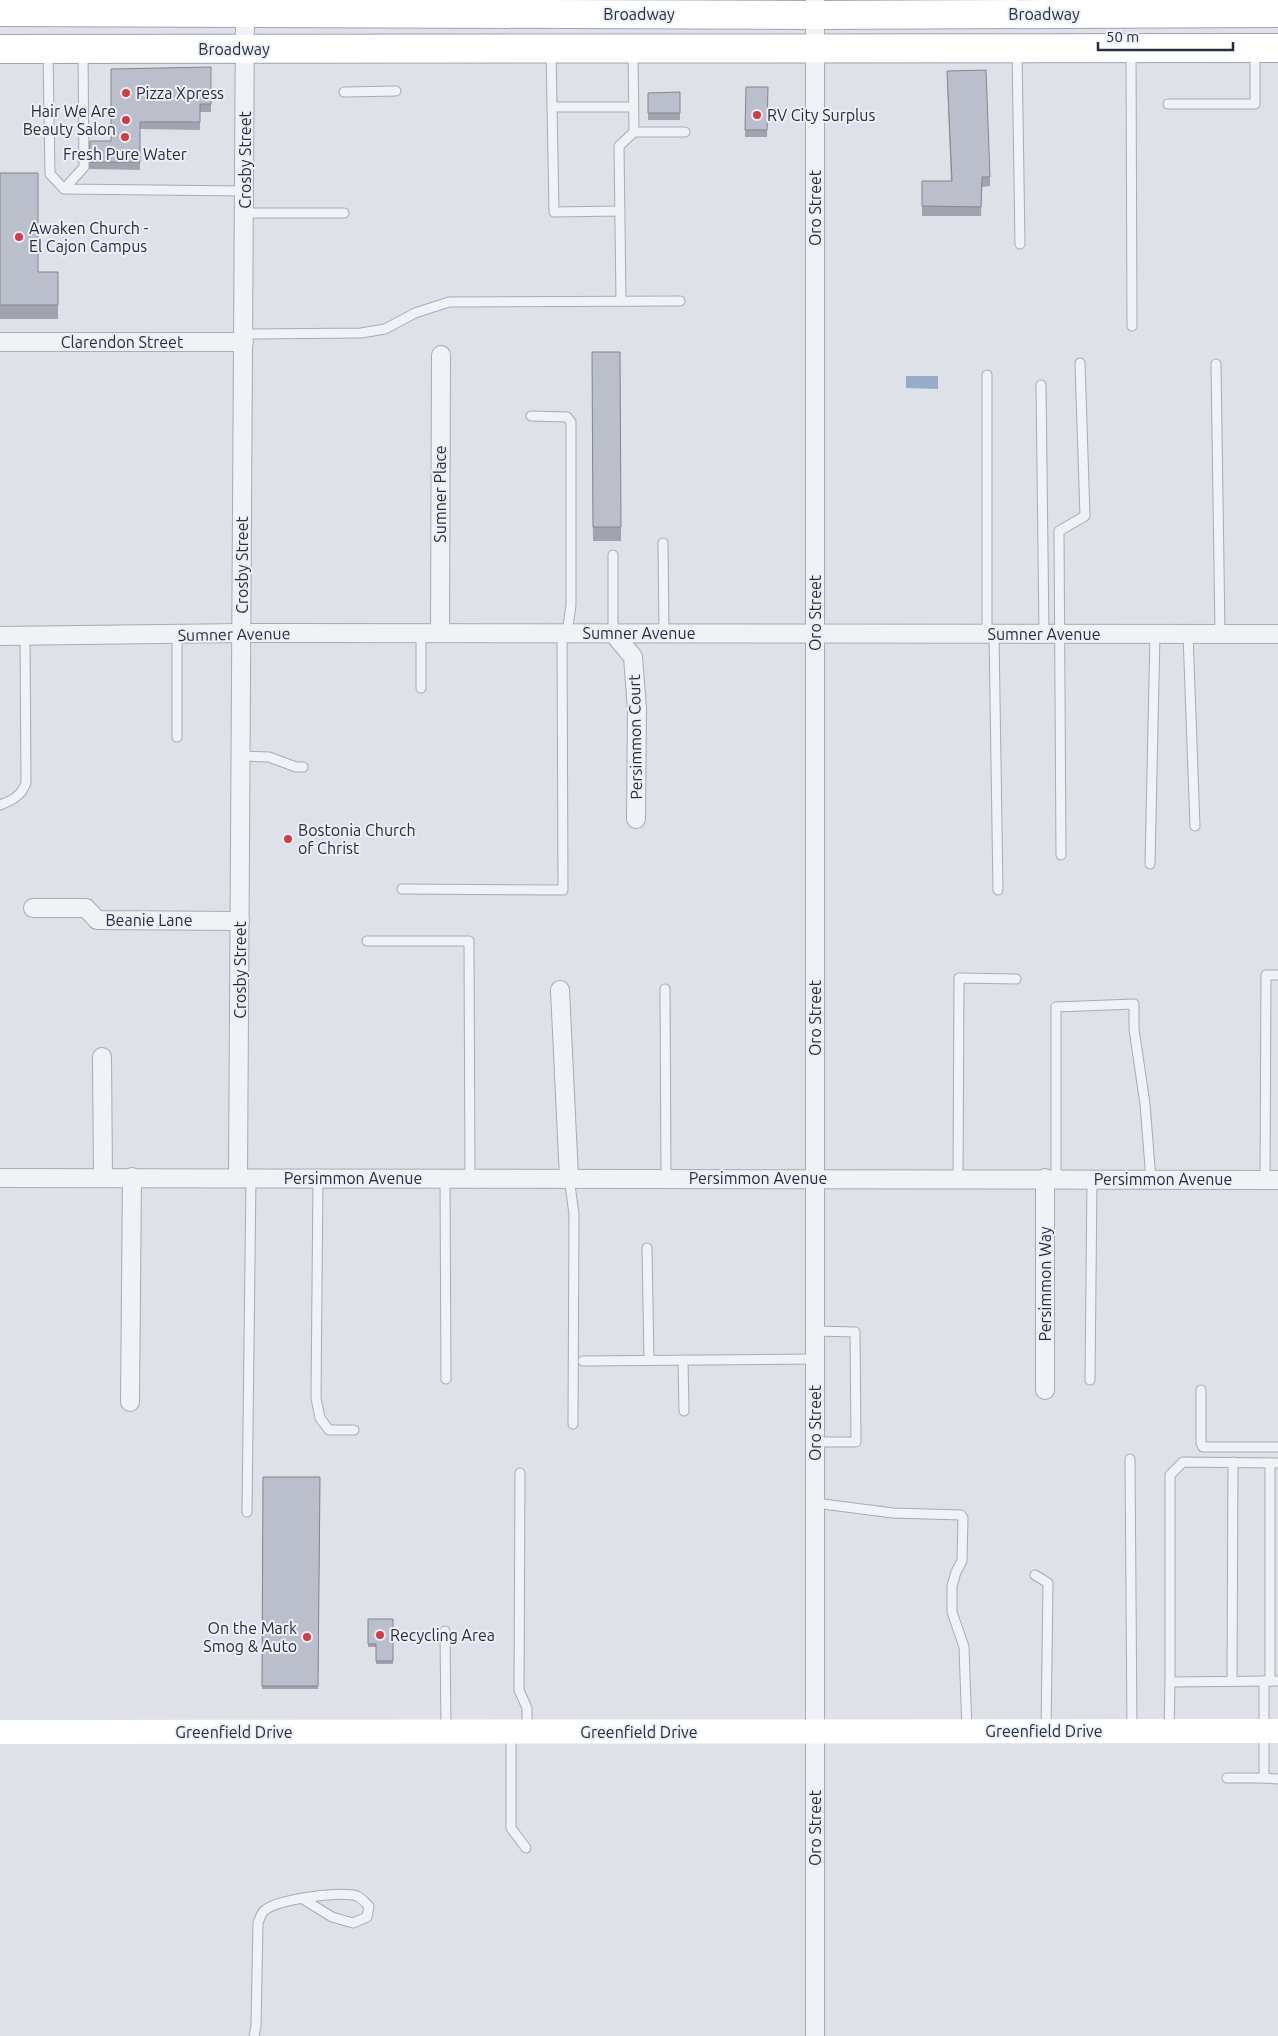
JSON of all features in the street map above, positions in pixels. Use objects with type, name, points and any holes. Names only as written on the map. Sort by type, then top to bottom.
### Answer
[{"type":"main road","name":"Broadway","points":[[0,12],[58,6],[162,6],[245,13],[290,10],[689,11],[815,8],[888,11],[1187,10],[1278,13]]},
{"type":"main road","name":"Broadway","points":[[0,49],[1266,48]]},
{"type":"main road","name":"Greenfield Drive","points":[[0,1732],[1271,1731]]},
{"type":"street","name":"Oro Street","points":[[815,8],[815,2036]]},
{"type":"street","name":"Crosby Street","points":[[245,13],[240,921],[245,1177]]},
{"type":"street","name":"Clarendon Street","points":[[0,342],[243,338]]},
{"type":"street","name":"Sumner Place","points":[[440,633],[441,355]]},
{"type":"street","name":"Sumner Avenue","points":[[0,636],[242,633],[1278,634]]},
{"type":"street","name":"Persimmon Court","points":[[613,633],[633,657],[637,709],[636,819]]},
{"type":"street","name":"Beanie Lane","points":[[33,908],[86,908],[97,920],[240,921]]},
{"type":"street","points":[[560,990],[569,1178]]},
{"type":"street","points":[[102,1057],[103,1177]]},
{"type":"street","name":"Persimmon Avenue","points":[[132,1177],[1272,1180]]},
{"type":"street","points":[[0,1178],[132,1177],[130,1402]]},
{"type":"street","name":"Persimmon Way","points":[[1045,1390],[1051,1178]]},
{"type":"lane","points":[[1017,48],[1020,244]]},
{"type":"lane","points":[[1131,48],[1132,326]]},
{"type":"lane","points":[[1168,104],[1255,104],[1266,48]]},
{"type":"lane","points":[[48,49],[50,174],[64,190],[244,191]]},
{"type":"lane","points":[[64,190],[84,167],[83,49]]},
{"type":"lane","points":[[551,49],[554,212],[620,211]]},
{"type":"lane","points":[[633,49],[634,132]]},
{"type":"lane","points":[[344,92],[396,91]]},
{"type":"lane","points":[[552,107],[633,107]]},
{"type":"lane","points":[[621,300],[619,146],[634,132],[685,132]]},
{"type":"lane","points":[[244,213],[344,213]]},
{"type":"lane","points":[[243,338],[361,333],[385,329],[415,312],[449,302],[680,300]]},
{"type":"lane","points":[[1052,634],[1059,531],[1085,516],[1080,363]]},
{"type":"lane","points":[[1216,364],[1220,634]]},
{"type":"lane","points":[[987,375],[991,634],[998,890]]},
{"type":"lane","points":[[1042,385],[1061,855]]},
{"type":"lane","points":[[402,889],[563,890],[565,633],[571,605],[571,422],[568,417],[531,416]]},
{"type":"lane","points":[[663,543],[664,633]]},
{"type":"lane","points":[[613,555],[613,633]]},
{"type":"lane","points":[[421,633],[421,688]]},
{"type":"lane","points":[[1150,864],[1154,634]]},
{"type":"lane","points":[[1188,634],[1195,826]]},
{"type":"lane","points":[[177,635],[177,737]]},
{"type":"lane","points":[[0,805],[13,800],[23,792],[26,783],[25,636]]},
{"type":"lane","points":[[241,756],[269,757],[296,767],[303,767]]},
{"type":"lane","points":[[367,941],[469,941],[470,1178]]},
{"type":"lane","points":[[1272,1180],[1266,975],[1278,975]]},
{"type":"lane","points":[[958,1178],[959,978],[1016,979]]},
{"type":"lane","points":[[665,989],[666,1178]]},
{"type":"lane","points":[[1051,1178],[1056,1007],[1134,1004],[1134,1029],[1145,1104],[1151,1180]]},
{"type":"lane","points":[[245,1177],[247,1512]]},
{"type":"lane","points":[[318,1178],[316,1398],[320,1418],[329,1430],[354,1430]]},
{"type":"lane","points":[[445,1178],[446,1379]]},
{"type":"lane","points":[[569,1178],[574,1214],[573,1424]]},
{"type":"lane","points":[[1090,1380],[1092,1179]]},
{"type":"lane","points":[[647,1248],[649,1360]]},
{"type":"lane","points":[[815,1331],[855,1332],[856,1442],[815,1442]]},
{"type":"lane","points":[[583,1361],[815,1359]]},
{"type":"lane","points":[[683,1360],[684,1410]]},
{"type":"lane","points":[[1201,1390],[1201,1443],[1203,1447],[1278,1447]]},
{"type":"lane","points":[[1130,1459],[1132,1731]]},
{"type":"lane","points":[[1170,1731],[1170,1475],[1183,1462],[1274,1463],[1271,1731],[1264,1778]]},
{"type":"lane","points":[[1232,1681],[1233,1462]]},
{"type":"lane","points":[[520,1473],[519,1690],[527,1708],[519,1732],[511,1828],[526,1848]]},
{"type":"lane","points":[[815,1503],[893,1513],[961,1515],[963,1518],[962,1561],[952,1586],[952,1612],[964,1647],[967,1732]]},
{"type":"lane","points":[[1035,1575],[1048,1583],[1046,1731]]},
{"type":"lane","points":[[445,1631],[446,1732]]},
{"type":"lane","points":[[1170,1682],[1271,1681]]},
{"type":"lane","points":[[1227,1778],[1278,1779]]},
{"type":"lane","points":[[254,2036],[256,2027],[258,1923],[263,1912],[274,1904],[303,1899],[343,1893],[360,1897],[369,1906],[367,1918],[353,1923],[332,1917],[303,1899]]},
{"type":"water","points":[[906,376],[938,376],[938,389],[906,388]]},
{"type":"building","points":[[211,67],[211,104],[200,104],[200,122],[140,122],[140,162],[89,162],[90,141],[111,141],[111,69]]},
{"type":"building","points":[[986,70],[990,177],[982,177],[981,207],[922,206],[922,181],[952,181],[947,71]]},
{"type":"building","name":"RV City Surplus","points":[[746,87],[768,87],[767,130],[745,130]]},
{"type":"building","points":[[680,92],[680,113],[648,113],[648,93]]},
{"type":"building","name":"Awaken Church - El Cajon Campus","points":[[0,173],[38,173],[38,272],[58,272],[58,305],[0,305]]},
{"type":"building","points":[[592,352],[620,352],[621,527],[593,527]]},
{"type":"building","points":[[263,1477],[320,1477],[318,1686],[262,1686]]},
{"type":"building","name":"Recycling Area","points":[[368,1619],[393,1619],[393,1661],[376,1661],[376,1644],[368,1644]]},
{"type":"place","name":"Pizza Xpress","points":[[126,93]]},
{"type":"place","name":"RV City Surplus","points":[[757,115]]},
{"type":"place","name":"Hair We Are Beauty Salon","points":[[126,120]]},
{"type":"place","name":"Fresh Pure Water","points":[[125,137]]},
{"type":"place","name":"Awaken Church - El Cajon Campus","points":[[19,237]]},
{"type":"place","name":"Bostonia Church of Christ","points":[[288,839]]},
{"type":"place","name":"Recycling Area","points":[[380,1635]]},
{"type":"place","name":"On the Mark Smog & Auto","points":[[307,1637]]}]
